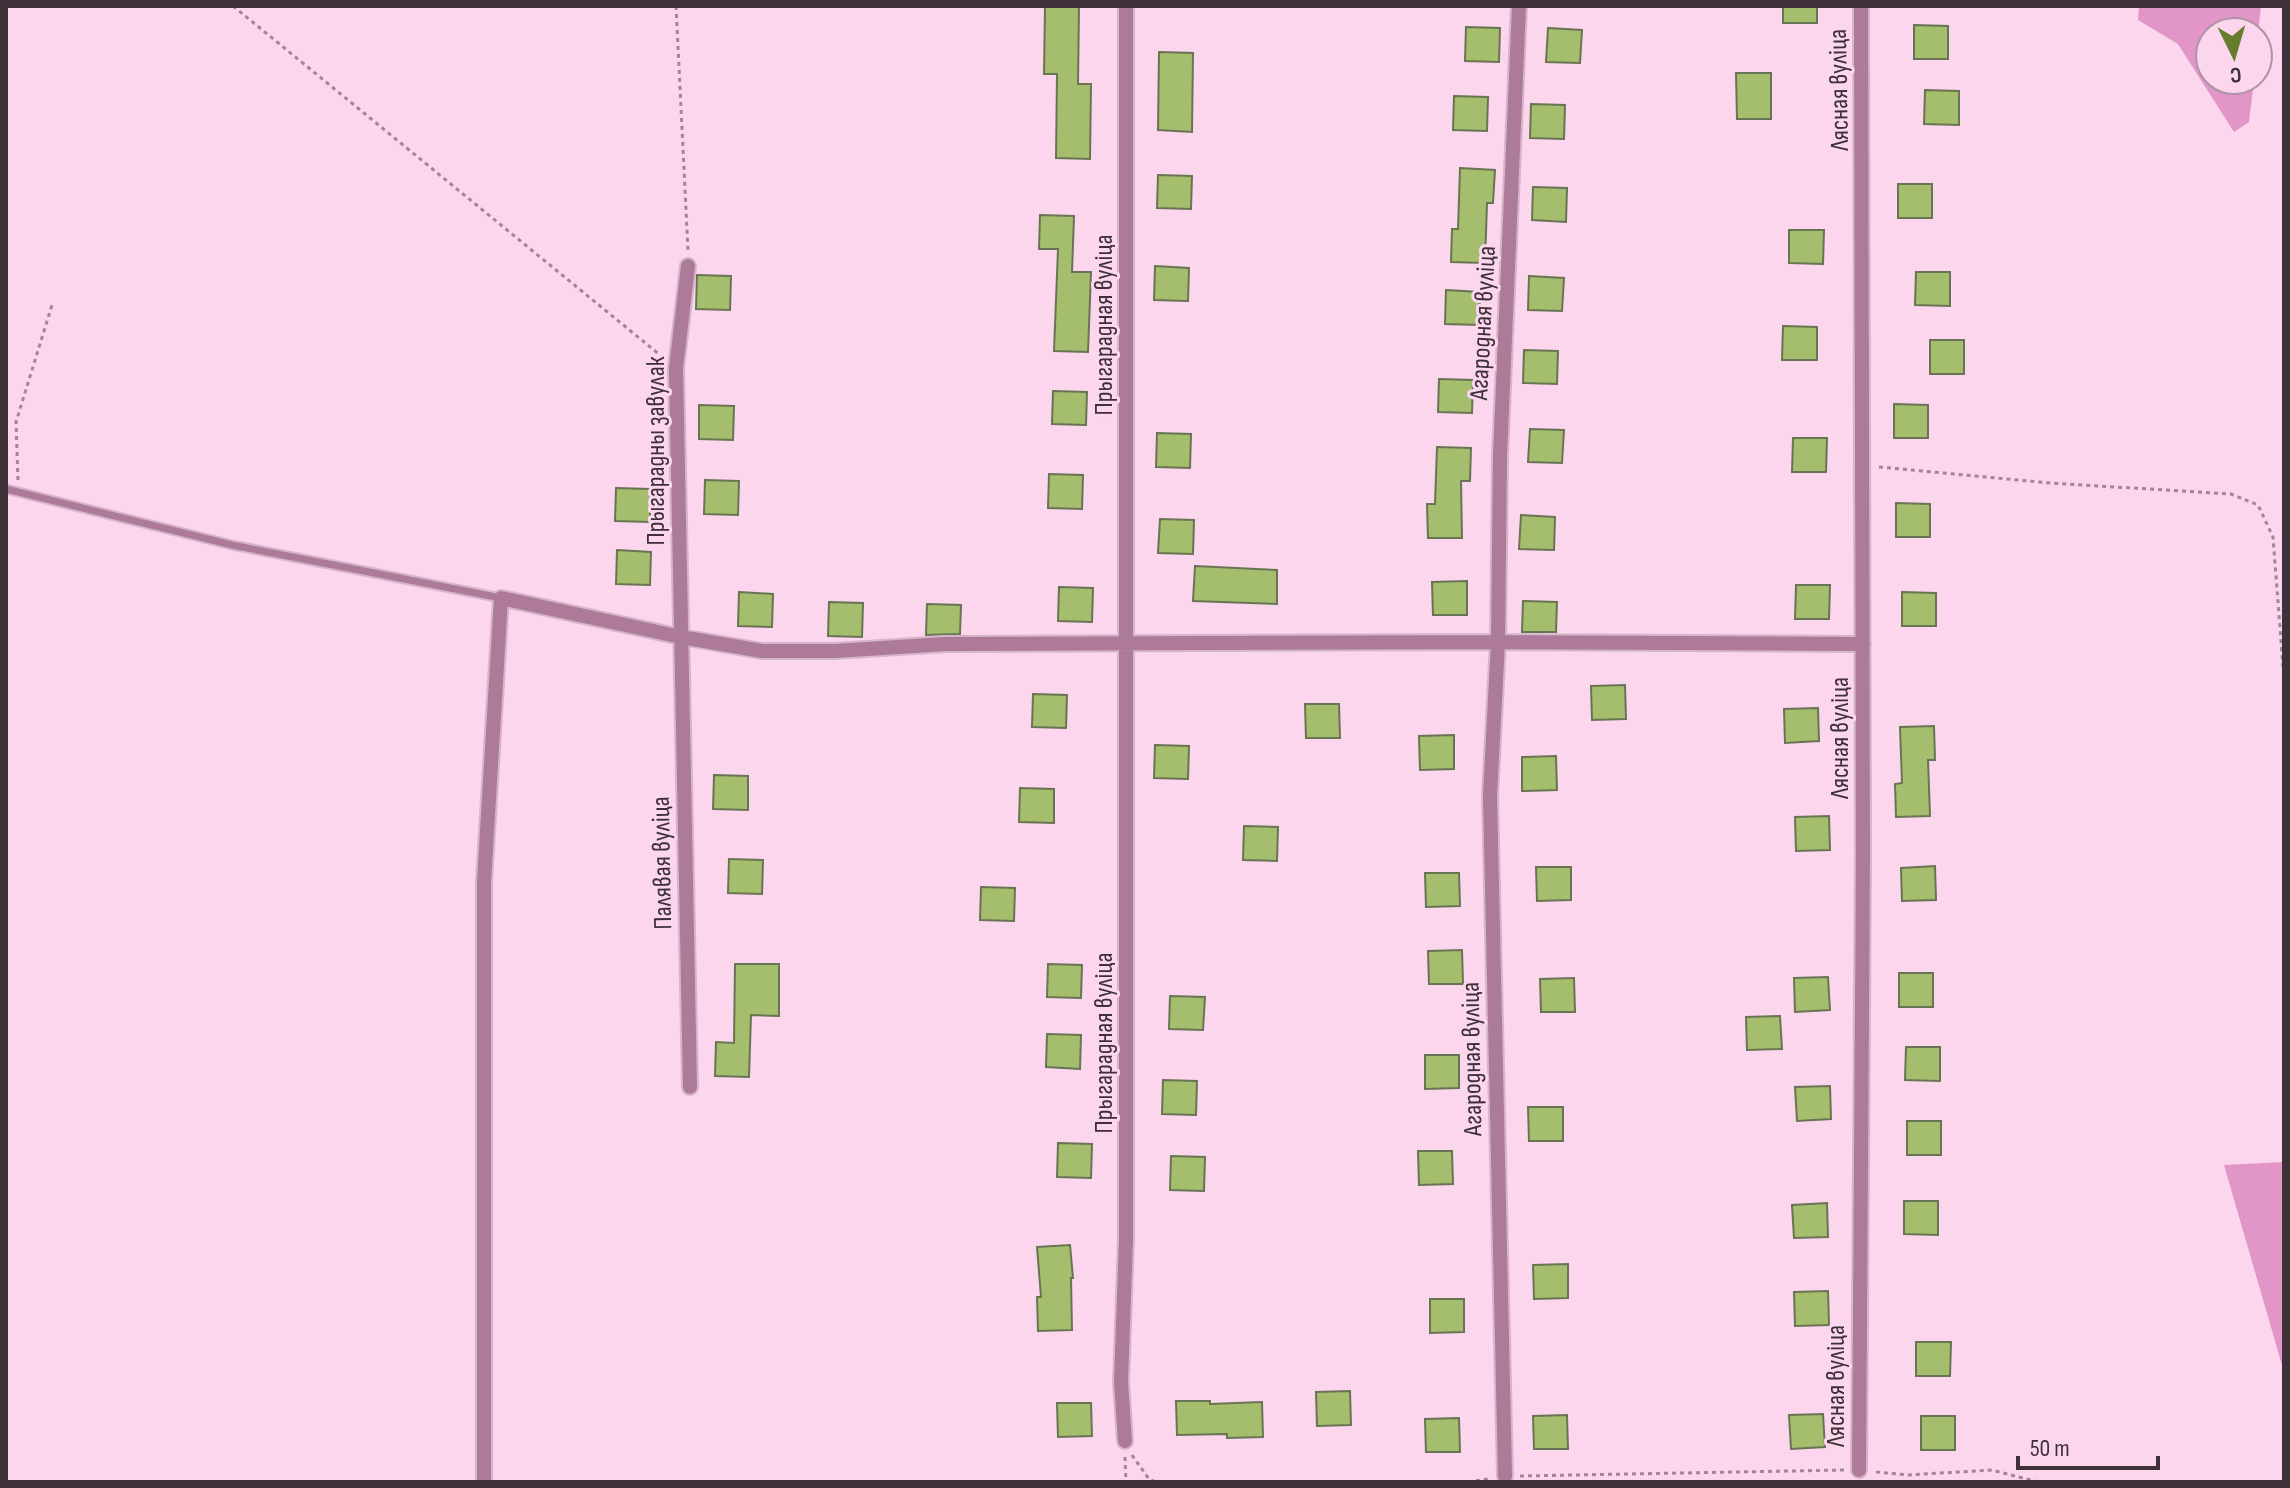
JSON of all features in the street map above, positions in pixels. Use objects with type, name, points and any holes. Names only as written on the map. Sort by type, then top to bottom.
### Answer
[{"type":"street","name":"Прыгарадная вуліца","points":[[1125,1441],[1121,1382],[1126,1239],[1126,6]]},
{"type":"street","name":"Агародная вуліца","points":[[1505,1476],[1490,796],[1498,642],[1500,456],[1519,6]]},
{"type":"street","name":"Лясная вуліца","points":[[1859,1470],[1863,644],[1861,6]]},
{"type":"street","name":"Прыгарадны завулак","points":[[681,637],[676,368],[688,266]]},
{"type":"street","points":[[484,1482],[484,882],[501,598],[762,651],[835,651],[945,644],[1863,644]]},
{"type":"street","name":"Палявая вуліца","points":[[681,637],[690,1087]]},
{"type":"lane","points":[[6,489],[232,545],[501,598]]},
{"type":"path","points":[[233,6],[676,368]]},
{"type":"path","points":[[676,6],[688,266]]},
{"type":"path","points":[[18,492],[16,422],[52,305]]},
{"type":"path","points":[[1863,466],[2050,483],[2231,494],[2258,505],[2273,537],[2284,680]]},
{"type":"path","points":[[1125,1441],[1126,1482]]},
{"type":"path","points":[[1125,1441],[1136,1464],[1149,1479],[1156,1482]]},
{"type":"path","points":[[1468,1482],[1505,1476],[1859,1470],[1908,1475],[1992,1470],[2038,1482]]},
{"type":"path","points":[[1356,1482],[1392,1482]]},
{"type":"shaded area","points":[[2139,6],[2261,6],[2260,16],[2194,16],[2194,69],[2178,44],[2138,20]]},
{"type":"shaded area","points":[[2211,96],[2252,96],[2249,122],[2234,132]]},
{"type":"shaded area","points":[[2284,1162],[2284,1372],[2224,1165]]},
{"type":"building","points":[[1045,6],[1079,6],[1078,84],[1091,84],[1090,159],[1056,158],[1057,74],[1044,74]]},
{"type":"building","points":[[1783,6],[1817,6],[1817,23],[1783,23]]},
{"type":"building","points":[[1914,25],[1948,26],[1948,59],[1914,59]]},
{"type":"building","points":[[1466,27],[1500,28],[1499,62],[1465,61]]},
{"type":"building","points":[[1548,28],[1582,30],[1580,63],[1546,62]]},
{"type":"building","points":[[1159,52],[1193,53],[1192,132],[1158,130]]},
{"type":"building","points":[[1736,73],[1771,73],[1771,119],[1737,119]]},
{"type":"building","points":[[1925,90],[1959,91],[1959,125],[1924,124]]},
{"type":"building","points":[[1454,96],[1488,97],[1487,131],[1453,130]]},
{"type":"building","points":[[1531,104],[1565,105],[1564,139],[1530,138]]},
{"type":"building","points":[[1460,168],[1495,170],[1493,203],[1487,203],[1485,263],[1451,262],[1452,229],[1458,229]]},
{"type":"building","points":[[1158,175],[1192,176],[1191,209],[1157,208]]},
{"type":"building","points":[[1898,184],[1932,184],[1932,218],[1898,218]]},
{"type":"building","points":[[1533,187],[1567,188],[1566,222],[1532,220]]},
{"type":"building","points":[[1040,215],[1074,216],[1072,272],[1091,272],[1088,352],[1054,351],[1058,249],[1039,249]]},
{"type":"building","points":[[1789,230],[1824,230],[1823,264],[1789,263]]},
{"type":"building","points":[[1155,266],[1189,268],[1188,301],[1154,300]]},
{"type":"building","points":[[1916,272],[1950,272],[1950,306],[1915,305]]},
{"type":"building","points":[[697,275],[731,276],[730,310],[696,309]]},
{"type":"building","points":[[1529,276],[1564,278],[1562,311],[1528,310]]},
{"type":"building","points":[[1446,290],[1480,292],[1479,325],[1445,324]]},
{"type":"building","points":[[1783,326],[1817,327],[1817,360],[1782,360]]},
{"type":"building","points":[[1930,340],[1964,340],[1964,374],[1930,374]]},
{"type":"building","points":[[1524,350],[1558,351],[1557,384],[1523,383]]},
{"type":"building","points":[[1439,379],[1473,380],[1472,413],[1438,412]]},
{"type":"building","points":[[1053,391],[1087,392],[1086,425],[1052,424]]},
{"type":"building","points":[[1894,404],[1928,405],[1928,438],[1894,438]]},
{"type":"building","points":[[699,405],[734,406],[733,440],[699,439]]},
{"type":"building","points":[[1530,429],[1564,430],[1562,463],[1528,462]]},
{"type":"building","points":[[1157,433],[1191,434],[1190,468],[1156,467]]},
{"type":"building","points":[[1793,438],[1827,438],[1826,472],[1792,472]]},
{"type":"building","points":[[1437,447],[1471,448],[1470,481],[1461,481],[1462,538],[1428,538],[1427,504],[1435,504]]},
{"type":"building","points":[[1049,474],[1083,475],[1082,509],[1048,508]]},
{"type":"building","points":[[705,480],[739,481],[738,515],[704,514]]},
{"type":"building","points":[[616,488],[650,489],[650,522],[615,521]]},
{"type":"building","points":[[1896,503],[1930,504],[1930,537],[1896,537]]},
{"type":"building","points":[[1521,515],[1555,517],[1554,550],[1519,549]]},
{"type":"building","points":[[1160,519],[1194,520],[1193,554],[1158,553]]},
{"type":"building","points":[[617,550],[651,552],[650,585],[616,584]]},
{"type":"building","points":[[1195,566],[1277,570],[1277,604],[1193,601]]},
{"type":"building","points":[[1467,581],[1467,615],[1433,615],[1432,582]]},
{"type":"building","points":[[1796,585],[1830,585],[1829,619],[1795,619]]},
{"type":"building","points":[[1059,587],[1093,588],[1092,622],[1058,621]]},
{"type":"building","points":[[739,592],[773,594],[772,627],[738,626]]},
{"type":"building","points":[[1902,592],[1936,593],[1936,626],[1902,626]]},
{"type":"building","points":[[1523,601],[1557,602],[1556,632],[1522,632]]},
{"type":"building","points":[[829,602],[863,603],[862,637],[828,636]]},
{"type":"building","points":[[927,604],[961,605],[960,634],[926,635]]},
{"type":"building","points":[[1625,685],[1626,719],[1592,720],[1591,686]]},
{"type":"building","points":[[1033,694],[1067,695],[1066,728],[1032,727]]},
{"type":"building","points":[[1305,704],[1339,704],[1340,738],[1306,738]]},
{"type":"building","points":[[1818,708],[1819,741],[1785,743],[1784,709]]},
{"type":"building","points":[[1934,726],[1935,760],[1928,760],[1930,816],[1896,817],[1895,784],[1902,783],[1900,727]]},
{"type":"building","points":[[1454,735],[1454,769],[1420,770],[1419,736]]},
{"type":"building","points":[[1155,745],[1189,746],[1188,779],[1154,778]]},
{"type":"building","points":[[1556,756],[1557,790],[1522,791],[1522,757]]},
{"type":"building","points":[[714,775],[748,776],[748,810],[713,809]]},
{"type":"building","points":[[1020,788],[1054,789],[1054,823],[1019,822]]},
{"type":"building","points":[[1829,816],[1830,850],[1796,851],[1795,817]]},
{"type":"building","points":[[1244,826],[1278,827],[1277,861],[1243,860]]},
{"type":"building","points":[[729,859],[763,860],[762,894],[728,893]]},
{"type":"building","points":[[1935,866],[1936,900],[1902,901],[1901,868]]},
{"type":"building","points":[[1536,867],[1571,867],[1571,900],[1537,901]]},
{"type":"building","points":[[1425,873],[1459,873],[1460,906],[1426,907]]},
{"type":"building","points":[[981,887],[1015,888],[1014,921],[980,920]]},
{"type":"building","points":[[1462,950],[1463,984],[1429,984],[1428,951]]},
{"type":"building","points":[[735,964],[779,964],[779,1016],[751,1015],[749,1077],[715,1076],[716,1042],[734,1043]]},
{"type":"building","points":[[1048,964],[1082,965],[1081,998],[1047,997]]},
{"type":"building","points":[[1899,973],[1933,973],[1933,1007],[1899,1007]]},
{"type":"building","points":[[1828,977],[1830,1010],[1795,1012],[1794,978]]},
{"type":"building","points":[[1574,978],[1575,1012],[1541,1012],[1540,979]]},
{"type":"building","points":[[1170,996],[1205,997],[1203,1030],[1169,1029]]},
{"type":"building","points":[[1780,1016],[1782,1049],[1747,1050],[1746,1017]]},
{"type":"building","points":[[1047,1034],[1081,1035],[1080,1069],[1046,1067]]},
{"type":"building","points":[[1906,1047],[1940,1047],[1940,1081],[1905,1080]]},
{"type":"building","points":[[1425,1055],[1459,1055],[1459,1088],[1425,1089]]},
{"type":"building","points":[[1163,1080],[1197,1081],[1196,1115],[1162,1114]]},
{"type":"building","points":[[1830,1086],[1831,1119],[1797,1121],[1795,1087]]},
{"type":"building","points":[[1528,1107],[1563,1107],[1563,1141],[1529,1141]]},
{"type":"building","points":[[1907,1121],[1941,1121],[1941,1155],[1907,1155]]},
{"type":"building","points":[[1058,1143],[1092,1144],[1091,1178],[1057,1177]]},
{"type":"building","points":[[1418,1151],[1452,1151],[1453,1184],[1419,1185]]},
{"type":"building","points":[[1171,1156],[1205,1157],[1204,1191],[1170,1190]]},
{"type":"building","points":[[1904,1201],[1938,1201],[1938,1235],[1904,1234]]},
{"type":"building","points":[[1827,1203],[1828,1237],[1794,1238],[1792,1205]]},
{"type":"building","points":[[1070,1245],[1072,1330],[1038,1331],[1037,1297],[1041,1297],[1037,1247]]},
{"type":"building","points":[[1568,1264],[1568,1298],[1534,1299],[1533,1265]]},
{"type":"building","points":[[1828,1291],[1829,1325],[1795,1326],[1794,1292]]},
{"type":"building","points":[[1430,1299],[1464,1299],[1464,1332],[1430,1333]]},
{"type":"building","points":[[1916,1342],[1951,1342],[1950,1376],[1916,1376]]},
{"type":"building","points":[[1350,1391],[1351,1425],[1317,1426],[1316,1392]]},
{"type":"building","points":[[1176,1401],[1210,1401],[1210,1404],[1262,1402],[1263,1437],[1177,1435]]},
{"type":"building","points":[[1057,1403],[1091,1403],[1092,1436],[1058,1437]]},
{"type":"building","points":[[1823,1414],[1825,1447],[1791,1449],[1789,1415]]},
{"type":"building","points":[[1567,1415],[1568,1449],[1534,1449],[1533,1416]]},
{"type":"building","points":[[1921,1416],[1955,1416],[1955,1450],[1921,1450]]},
{"type":"building","points":[[1459,1418],[1460,1452],[1426,1452],[1425,1419]]}]
